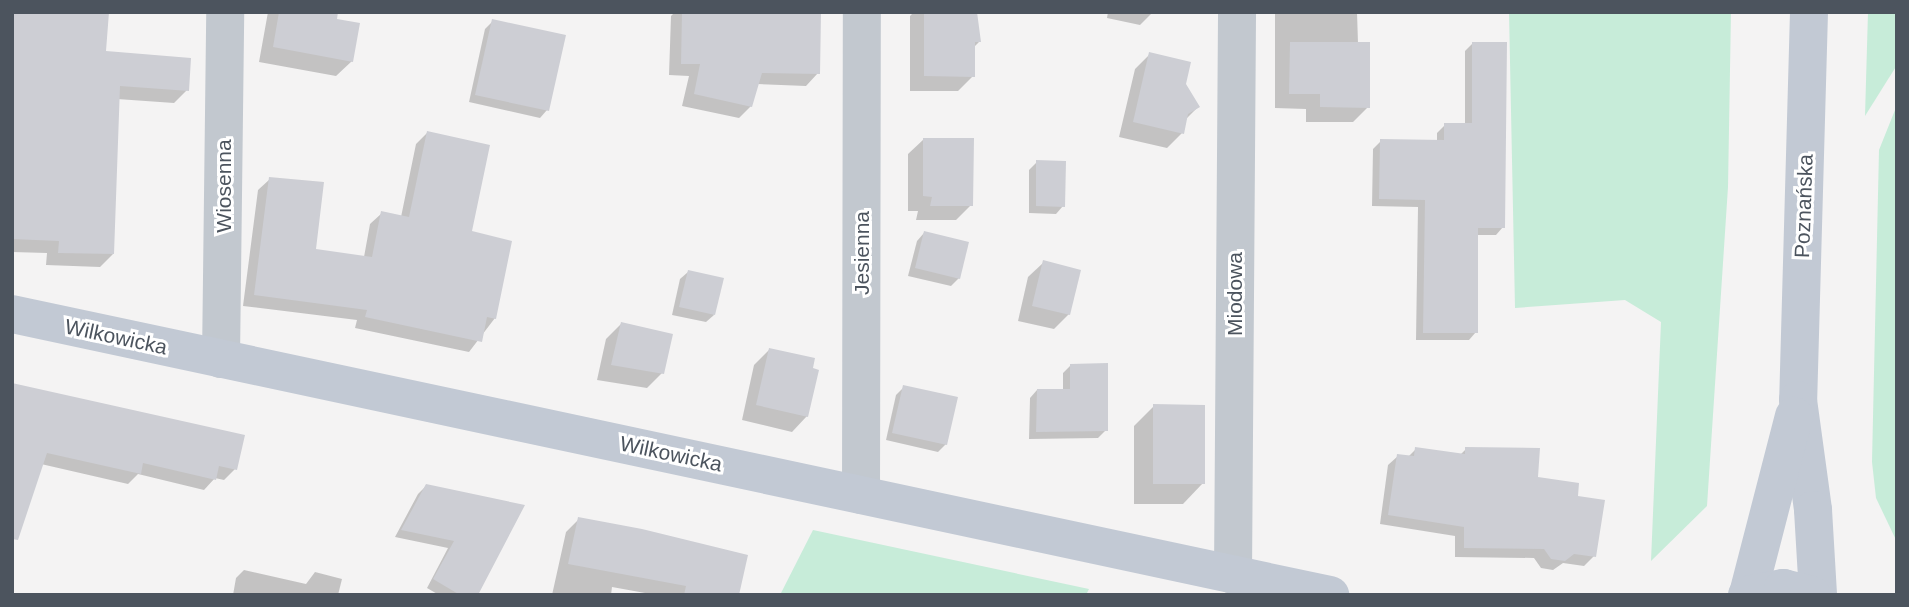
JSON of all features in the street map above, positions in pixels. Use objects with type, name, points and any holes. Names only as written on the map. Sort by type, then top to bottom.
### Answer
[{"type":"main road","name":"Poznańska","points":[[1810,12],[1798,400],[1813,510],[1818,595]]},
{"type":"main road","name":"Wilkowicka","points":[[12,314],[1329,595]]},
{"type":"main road","name":"Poznańska","points":[[1747,595],[1798,400]]},
{"type":"main road","points":[[1747,595],[1783,588],[1812,595]]},
{"type":"street","name":"Wiosenna","points":[[221,359],[225,12]]},
{"type":"street","name":"Jesienna","points":[[861,495],[862,12]]},
{"type":"street","name":"Miodowa","points":[[1233,575],[1237,12]]},
{"type":"green space","points":[[1509,12],[1731,12],[1728,187],[1707,506],[1651,561],[1661,322],[1625,300],[1515,308]]},
{"type":"green space","points":[[1868,12],[1897,12],[1897,65],[1865,116]]},
{"type":"green space","points":[[1897,105],[1897,542],[1876,498],[1872,462],[1879,150]]},
{"type":"green space","points":[[813,530],[1089,589],[1086,595],[780,595]]},
{"type":"building","points":[[12,12],[109,12],[106,51],[191,58],[189,91],[120,86],[114,254],[58,253],[59,241],[12,239]]},
{"type":"building","points":[[279,12],[338,12],[337,19],[360,23],[353,62],[273,47]]},
{"type":"building","points":[[682,12],[821,12],[820,74],[762,73],[752,107],[694,94],[700,64],[681,64]]},
{"type":"building","points":[[924,12],[977,12],[981,42],[975,42],[975,77],[924,76]]},
{"type":"building","points":[[492,19],[566,35],[549,111],[475,95]]},
{"type":"building","points":[[1290,42],[1370,42],[1370,108],[1320,107],[1320,94],[1289,94]]},
{"type":"building","points":[[1472,42],[1507,42],[1505,228],[1478,228],[1478,333],[1423,333],[1425,200],[1379,199],[1380,139],[1444,140],[1444,123],[1472,123]]},
{"type":"building","points":[[1149,52],[1191,62],[1186,84],[1200,107],[1188,114],[1184,134],[1133,122]]},
{"type":"building","points":[[427,131],[490,145],[472,231],[512,241],[496,319],[487,317],[482,342],[365,317],[367,310],[254,295],[269,177],[324,182],[316,249],[372,257],[381,211],[409,217]]},
{"type":"building","points":[[923,138],[974,138],[973,206],[930,206],[932,197],[923,196]]},
{"type":"building","points":[[1036,160],[1066,161],[1065,207],[1036,206]]},
{"type":"building","points":[[924,231],[969,242],[960,279],[915,268]]},
{"type":"building","points":[[1043,260],[1081,270],[1070,315],[1032,306]]},
{"type":"building","points":[[688,270],[724,278],[715,315],[679,307]]},
{"type":"building","points":[[621,322],[673,334],[664,374],[611,365]]},
{"type":"building","points":[[769,348],[815,358],[813,368],[819,370],[808,417],[756,405]]},
{"type":"building","points":[[1108,363],[1108,431],[1036,432],[1037,389],[1070,389],[1070,364]]},
{"type":"building","points":[[12,383],[245,435],[237,470],[219,466],[216,480],[143,463],[141,474],[47,453],[18,540],[12,539]]},
{"type":"building","points":[[903,385],[958,397],[947,445],[892,433]]},
{"type":"building","points":[[1153,404],[1205,405],[1205,484],[1153,484]]},
{"type":"building","points":[[1415,447],[1465,454],[1465,447],[1540,448],[1538,477],[1579,483],[1578,496],[1605,500],[1596,557],[1574,554],[1565,561],[1551,559],[1544,549],[1464,548],[1464,527],[1388,515],[1397,454],[1414,456]]},
{"type":"building","points":[[426,484],[525,505],[478,595],[460,595],[433,579],[454,541],[401,530]]},
{"type":"building","points":[[578,517],[642,529],[748,555],[739,595],[684,595],[686,586],[568,564]]}]
